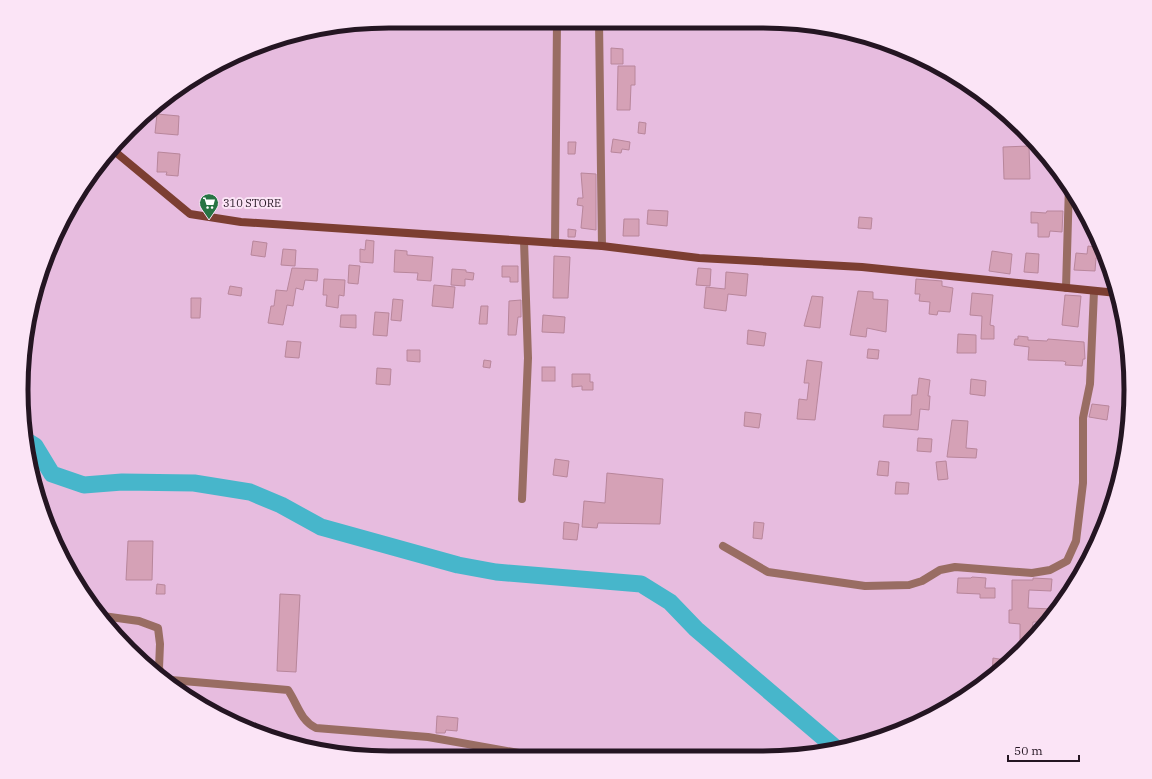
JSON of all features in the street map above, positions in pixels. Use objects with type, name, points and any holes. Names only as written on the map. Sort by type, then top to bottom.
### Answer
[{"type":"street","points":[[555,243],[557,28]]},
{"type":"street","points":[[599,28],[602,246]]},
{"type":"street","points":[[116,153],[190,214],[242,222],[602,246],[699,258],[862,267],[1111,293]]},
{"type":"street","points":[[1066,288],[1069,198]]},
{"type":"street","points":[[522,499],[528,358],[524,241]]},
{"type":"street","points":[[723,546],[768,572],[866,586],[909,585],[922,581],[940,570],[955,567],[1032,573],[1050,570],[1067,560],[1076,541],[1083,484],[1083,418],[1090,384],[1094,290]]},
{"type":"street","points":[[109,617],[139,621],[158,628],[160,644],[159,668]]},
{"type":"street","points":[[175,680],[288,690],[295,700],[306,723],[316,728],[428,737],[508,751]]},
{"type":"building","points":[[611,48],[623,49],[623,64],[611,64]]},
{"type":"building","points":[[618,66],[635,66],[635,85],[631,85],[630,110],[617,110]]},
{"type":"building","points":[[157,114],[179,116],[178,135],[155,133]]},
{"type":"building","points":[[639,122],[646,123],[645,134],[638,133]]},
{"type":"building","points":[[613,139],[630,142],[629,150],[622,149],[621,153],[611,152]]},
{"type":"building","points":[[568,142],[576,142],[575,154],[568,154]]},
{"type":"building","points":[[1029,146],[1030,179],[1004,179],[1003,147]]},
{"type":"building","points":[[158,152],[180,154],[178,176],[166,175],[167,172],[157,172]]},
{"type":"building","points":[[581,173],[596,174],[596,230],[581,228],[583,206],[577,205],[578,198],[583,198]]},
{"type":"building","points":[[648,210],[668,211],[667,226],[647,224]]},
{"type":"building","points":[[1047,211],[1063,211],[1062,232],[1050,231],[1049,237],[1038,237],[1038,223],[1031,223],[1031,212],[1046,213]]},
{"type":"building","points":[[859,217],[872,218],[871,229],[858,228]]},
{"type":"building","points":[[624,219],[639,219],[639,236],[623,236]]},
{"type":"building","points":[[568,229],[576,230],[575,237],[568,237]]},
{"type":"building","points":[[366,240],[374,241],[373,263],[360,262],[360,249],[365,250]]},
{"type":"building","points":[[253,241],[267,243],[265,257],[251,255]]},
{"type":"building","points":[[1088,246],[1094,247],[1099,258],[1096,258],[1095,271],[1074,270],[1076,253],[1087,254]]},
{"type":"building","points":[[283,249],[296,250],[295,266],[281,265]]},
{"type":"building","points":[[395,250],[407,251],[407,255],[433,257],[431,281],[417,280],[418,273],[394,272]]},
{"type":"building","points":[[992,251],[1012,254],[1010,274],[989,271]]},
{"type":"building","points":[[1026,253],[1039,254],[1038,273],[1024,272]]},
{"type":"building","points":[[554,256],[570,257],[568,298],[553,298]]},
{"type":"building","points":[[349,265],[360,266],[358,284],[348,283]]},
{"type":"building","points":[[502,266],[518,266],[518,282],[510,282],[510,277],[502,277]]},
{"type":"building","points":[[292,268],[318,269],[317,281],[305,280],[303,290],[296,288],[293,306],[287,305],[283,325],[268,323],[271,306],[274,306],[276,290],[287,291]]},
{"type":"building","points":[[698,268],[711,269],[710,286],[696,285]]},
{"type":"building","points":[[452,269],[466,270],[466,272],[474,273],[473,280],[465,279],[465,286],[451,285]]},
{"type":"building","points":[[726,272],[748,274],[746,296],[728,294],[726,311],[704,308],[706,287],[725,289]]},
{"type":"building","points":[[324,279],[345,280],[344,296],[339,295],[338,308],[326,306],[327,295],[323,295]]},
{"type":"building","points":[[916,279],[942,281],[942,286],[953,288],[950,312],[938,311],[937,315],[929,314],[930,302],[919,301],[920,294],[915,294]]},
{"type":"building","points":[[434,285],[455,287],[453,308],[432,306]]},
{"type":"building","points":[[230,286],[242,288],[241,296],[228,294]]},
{"type":"building","points":[[858,291],[873,292],[873,299],[888,300],[886,332],[867,328],[866,337],[850,335]]},
{"type":"building","points":[[972,293],[993,295],[990,325],[994,326],[994,339],[981,339],[982,316],[970,315]]},
{"type":"building","points":[[1065,295],[1081,296],[1078,327],[1062,325]]},
{"type":"building","points":[[812,296],[823,297],[820,328],[804,326]]},
{"type":"building","points":[[191,298],[201,298],[200,318],[191,318]]},
{"type":"building","points":[[393,299],[403,300],[401,321],[391,320]]},
{"type":"building","points":[[521,300],[521,317],[518,317],[516,335],[508,335],[509,301]]},
{"type":"building","points":[[481,306],[488,306],[487,324],[479,324]]},
{"type":"building","points":[[375,312],[389,313],[387,336],[373,335]]},
{"type":"building","points":[[341,315],[356,315],[356,328],[340,327]]},
{"type":"building","points":[[543,315],[565,317],[564,333],[542,332]]},
{"type":"building","points":[[748,330],[766,333],[764,346],[747,344]]},
{"type":"building","points":[[958,334],[976,335],[976,353],[957,353]]},
{"type":"building","points":[[1018,336],[1028,337],[1028,340],[1047,341],[1048,339],[1084,342],[1085,359],[1083,359],[1082,366],[1065,365],[1066,362],[1063,361],[1028,360],[1029,347],[1014,345],[1015,339],[1018,339]]},
{"type":"building","points":[[287,341],[301,342],[299,358],[285,357]]},
{"type":"building","points":[[868,349],[879,350],[878,359],[867,358]]},
{"type":"building","points":[[407,350],[420,350],[420,362],[407,361]]},
{"type":"building","points":[[484,360],[491,361],[490,368],[483,367]]},
{"type":"building","points":[[807,360],[822,362],[815,420],[797,419],[799,399],[807,400],[809,383],[804,383]]},
{"type":"building","points":[[542,367],[555,367],[555,381],[542,381]]},
{"type":"building","points":[[377,368],[391,369],[390,385],[376,384]]},
{"type":"building","points":[[572,374],[590,374],[590,382],[593,382],[593,390],[582,390],[582,386],[572,387]]},
{"type":"building","points":[[919,378],[930,380],[928,396],[930,396],[929,410],[920,409],[918,430],[883,427],[884,415],[911,415],[912,395],[917,395]]},
{"type":"building","points":[[971,379],[986,381],[985,396],[970,394]]},
{"type":"building","points":[[1092,404],[1109,406],[1107,420],[1089,417]]},
{"type":"building","points":[[745,412],[761,414],[759,428],[744,426]]},
{"type":"building","points":[[952,420],[968,421],[966,448],[977,449],[976,458],[947,457]]},
{"type":"building","points":[[918,438],[932,439],[931,452],[917,451]]},
{"type":"building","points":[[555,459],[569,461],[567,477],[553,475]]},
{"type":"building","points":[[879,461],[889,462],[888,476],[877,475]]},
{"type":"building","points":[[946,461],[948,479],[938,480],[936,462]]},
{"type":"building","points":[[607,473],[663,479],[660,524],[598,523],[597,528],[582,527],[584,501],[605,503]]},
{"type":"building","points":[[896,482],[909,483],[908,494],[895,494]]},
{"type":"building","points":[[564,522],[579,524],[577,540],[563,539]]},
{"type":"building","points":[[754,522],[764,523],[762,539],[753,538]]},
{"type":"building","points":[[128,541],[153,541],[152,580],[126,580]]},
{"type":"building","points":[[958,578],[986,578],[985,588],[995,588],[995,598],[980,598],[980,594],[957,593]]},
{"type":"building","points":[[1033,578],[1052,579],[1051,591],[1029,590],[1028,608],[1050,609],[1039,622],[1033,622],[1033,630],[1020,643],[1020,624],[1009,623],[1009,610],[1012,610],[1012,580],[1033,580]]},
{"type":"building","points":[[157,584],[165,585],[165,594],[156,594]]},
{"type":"building","points":[[280,594],[300,595],[296,672],[277,671]]},
{"type":"building","points":[[993,658],[1003,660],[1001,661],[992,668]]},
{"type":"building","points":[[437,716],[458,718],[457,731],[446,730],[445,733],[436,733]]},
{"type":"waterway","points":[[32,444],[35,446],[52,474],[84,485],[122,482],[194,483],[250,492],[281,505],[321,527],[458,565],[496,572],[641,584],[670,602],[696,629],[831,744]]},
{"type":"place","name":"310 STORE","points":[[209,220]]}]
